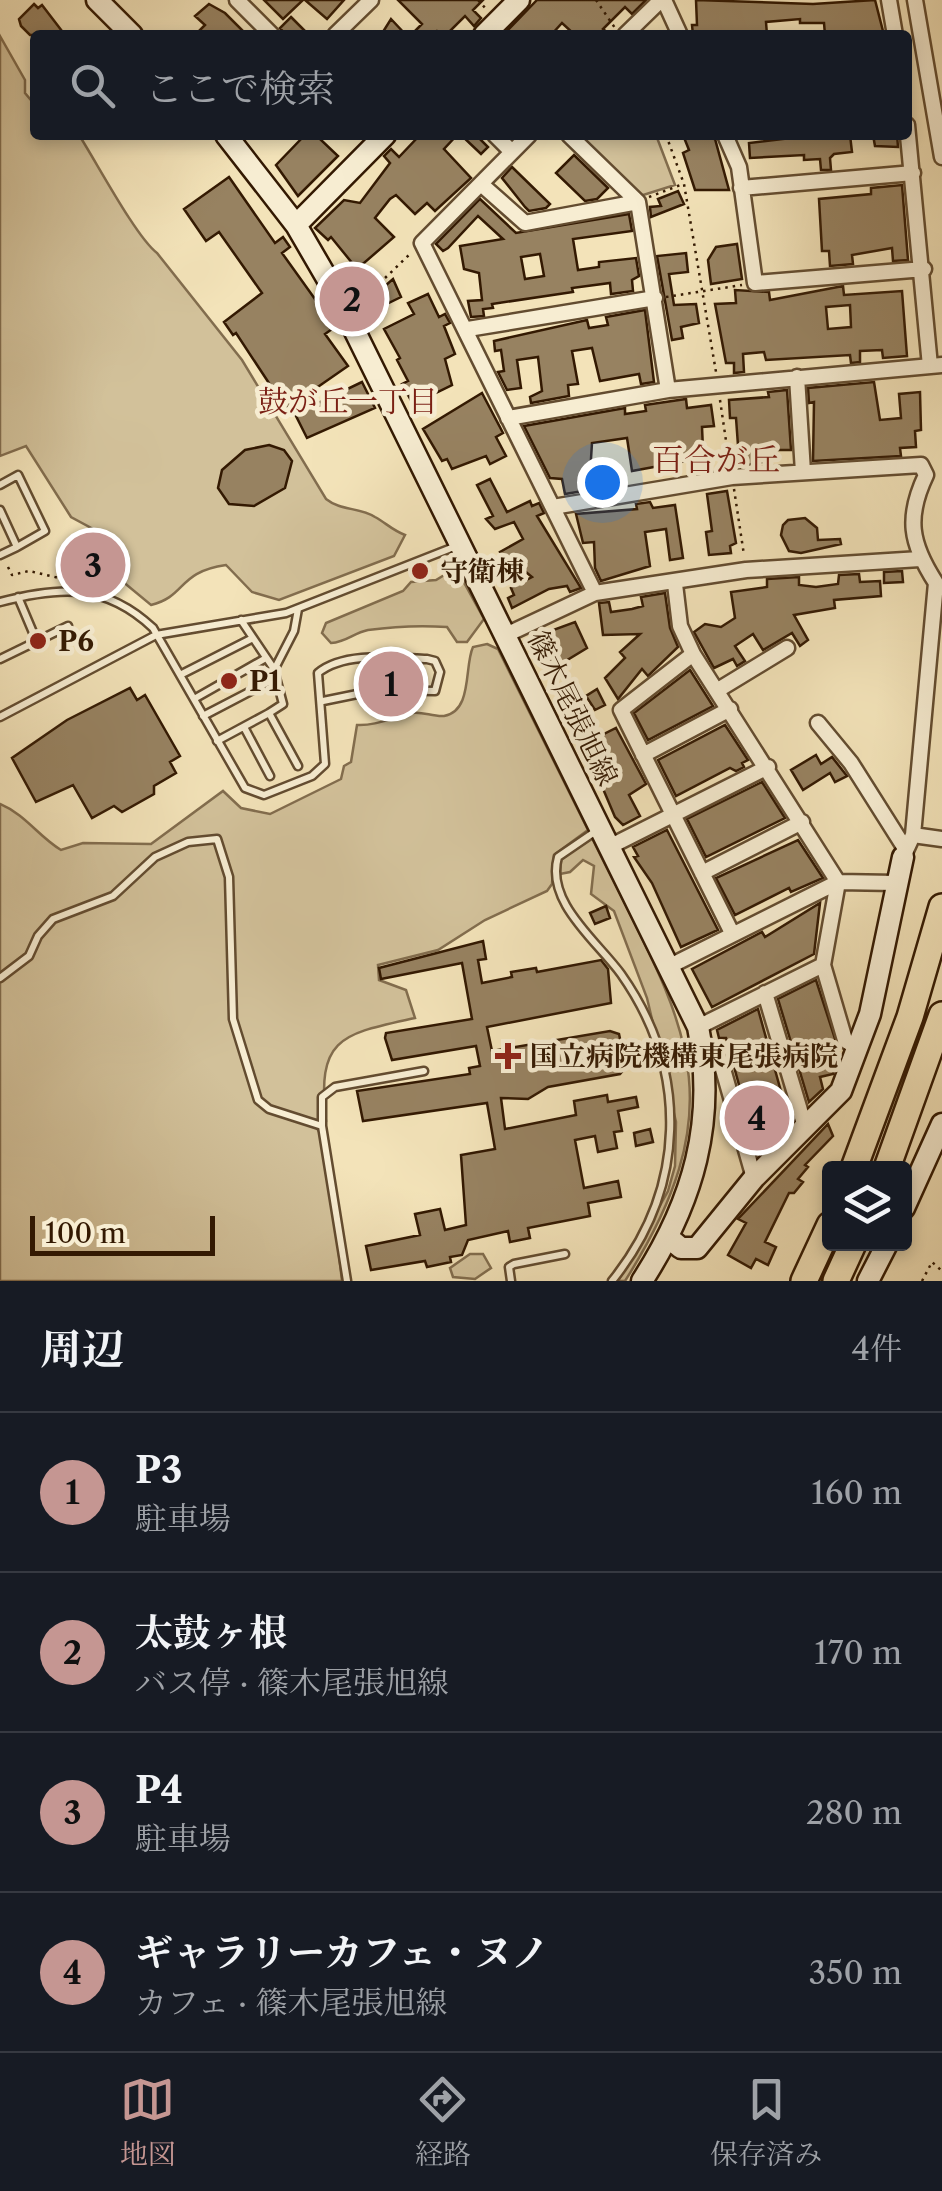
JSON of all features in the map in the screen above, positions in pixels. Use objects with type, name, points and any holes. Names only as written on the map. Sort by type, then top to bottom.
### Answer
[{"type":"highway","points":[[857,1161],[910,1017],[942,907]]},
{"type":"highway","points":[[889,1161],[942,1015]]},
{"type":"highway","points":[[804,1281],[822,1242]]},
{"type":"highway","points":[[836,1281],[850,1251]]},
{"type":"main road","points":[[97,0],[127,30]]},
{"type":"main road","points":[[489,30],[518,0]]},
{"type":"main road","name":"篠木尾張旭線","points":[[230,140],[296,226],[347,315],[672,965],[698,1027],[706,1063],[706,1104],[697,1165],[669,1238],[642,1281]]},
{"type":"main road","points":[[296,226],[380,140]]},
{"type":"main road","points":[[669,1238],[681,1248],[697,1248],[754,1178],[841,1091],[870,1014],[895,883],[905,853]]},
{"type":"main road","points":[[912,1190],[942,1124]]},
{"type":"main road","points":[[868,1281],[883,1251]]},
{"type":"street","points":[[237,0],[267,30]]},
{"type":"street","points":[[340,30],[370,0]]},
{"type":"street","points":[[627,30],[662,0],[677,30]]},
{"type":"street","points":[[888,0],[894,30]]},
{"type":"street","points":[[915,0],[942,156]]},
{"type":"street","points":[[500,140],[512,152]]},
{"type":"street","points":[[524,140],[422,243],[468,329],[594,593]]},
{"type":"street","points":[[574,140],[638,202],[668,390]]},
{"type":"street","points":[[727,140],[739,166],[755,282],[924,269]]},
{"type":"street","points":[[508,418],[668,390],[936,366],[909,140]]},
{"type":"street","points":[[741,188],[913,172]]},
{"type":"street","points":[[481,184],[525,223],[638,202]]},
{"type":"street","points":[[468,329],[654,298]]},
{"type":"street","points":[[797,376],[803,472]]},
{"type":"street","points":[[553,506],[732,477],[921,465],[926,475],[910,508],[920,559],[936,582],[918,835],[905,853],[851,763],[818,723]]},
{"type":"street","points":[[506,634],[594,593],[675,584],[746,570],[920,559]]},
{"type":"street","points":[[675,584],[680,626],[693,654],[768,766],[838,882],[823,966],[846,1040],[858,1049]]},
{"type":"street","points":[[718,690],[787,648]]},
{"type":"street","points":[[693,654],[621,710],[732,934]]},
{"type":"street","points":[[643,755],[730,709]]},
{"type":"street","points":[[606,837],[673,814],[768,766]]},
{"type":"street","points":[[702,873],[802,822]]},
{"type":"street","points":[[918,835],[942,840]]},
{"type":"street","points":[[672,965],[838,882],[895,883]]},
{"type":"street","points":[[698,1027],[823,966]]},
{"type":"street","points":[[765,994],[805,1126]]},
{"type":"street","points":[[706,1063],[722,1062],[754,1178]]},
{"type":"lane","points":[[0,484],[18,475],[46,532],[0,555]]},
{"type":"lane","points":[[0,510],[17,546]]},
{"type":"lane","points":[[0,717],[156,634],[298,608],[462,544]]},
{"type":"lane","points":[[87,591],[97,548]]},
{"type":"lane","points":[[0,602],[70,589],[122,603],[156,634],[245,788],[264,795],[312,776],[325,764],[318,673],[326,667],[363,659],[427,658],[436,661],[440,672],[435,691],[377,690],[323,701]]},
{"type":"lane","points":[[18,598],[37,642]]},
{"type":"lane","points":[[203,716],[275,674],[294,631],[298,608]]},
{"type":"lane","points":[[217,741],[283,704],[275,674],[241,620]]},
{"type":"lane","points":[[0,659],[68,626]]},
{"type":"lane","points":[[180,675],[253,638]]},
{"type":"lane","points":[[194,699],[266,658]]},
{"type":"lane","points":[[269,713],[298,766]]},
{"type":"lane","points":[[244,726],[270,776]]},
{"type":"lane","points":[[606,837],[558,857],[556,884],[646,1016],[664,1077],[672,1146],[656,1209],[612,1281]]},
{"type":"lane","points":[[0,978],[28,956],[53,919],[113,896],[155,857],[188,842],[217,839],[223,850],[231,894],[234,1019],[258,1100],[270,1109],[322,1126]]},
{"type":"lane","points":[[347,1281],[321,1106],[327,1090],[424,1071]]},
{"type":"lane","points":[[510,1281],[509,1267],[514,1264],[565,1254]]},
{"type":"path","points":[[596,0],[619,30]]},
{"type":"path","points":[[668,140],[684,184],[704,291],[746,570]]},
{"type":"path","points":[[638,202],[684,184]]},
{"type":"path","points":[[347,315],[422,243]]},
{"type":"path","points":[[654,298],[755,282]]},
{"type":"path","points":[[8,567],[12,575],[29,571],[68,577],[70,589]]},
{"type":"path","points":[[922,1281],[932,1262],[942,1270]]},
{"type":"shaded area","points":[[0,36],[25,80],[25,93],[30,99],[30,140],[82,140],[138,232],[242,360],[326,499],[369,514],[405,535],[394,556],[279,600],[252,592],[226,565],[199,573],[171,596],[151,605],[116,576],[108,537],[71,517],[26,446],[0,456]]},
{"type":"shaded area","points":[[583,140],[658,140],[675,185],[640,196]]},
{"type":"shaded area","points":[[456,568],[484,619],[467,642],[457,642],[447,627],[368,630],[331,643],[322,633],[326,623],[403,591],[411,582],[436,580]]},
{"type":"shaded area","points":[[487,644],[498,649],[588,830],[554,855],[552,884],[547,891],[485,920],[438,950],[378,965],[379,980],[406,990],[415,1018],[369,1029],[340,1044],[326,1071],[326,1121],[316,1127],[326,1142],[342,1281],[0,1281],[0,804],[61,850],[83,843],[151,844],[223,791],[241,808],[270,814],[341,779],[344,766],[351,762],[357,725],[412,713],[444,716],[453,712],[464,697],[473,647]]},
{"type":"shaded area","points":[[592,838],[672,1007],[686,1056],[690,1105],[682,1158],[661,1215],[625,1281],[618,1281],[668,1191],[675,1166],[676,1122],[647,998],[614,911],[591,894],[594,866],[583,860],[570,872],[560,874],[561,859]]},
{"type":"shaded area","points":[[470,1254],[483,1254],[491,1268],[475,1279],[453,1277],[450,1268]]},
{"type":"building","points":[[264,0],[303,0],[283,19]]},
{"type":"building","points":[[305,0],[344,0],[327,19]]},
{"type":"building","points":[[398,0],[483,0],[473,10],[481,18],[474,26],[465,16],[451,30],[416,30],[422,24]]},
{"type":"building","points":[[537,0],[646,0],[632,14],[625,7],[604,30],[570,30],[562,23],[556,30],[508,30]]},
{"type":"building","points":[[696,0],[813,4],[875,0],[883,30],[825,30],[824,23],[800,23],[800,19],[766,22],[767,30],[692,30],[692,25],[697,25]]},
{"type":"building","points":[[34,4],[38,8],[42,5],[61,30],[30,30],[30,35],[19,19]]},
{"type":"building","points":[[209,4],[242,30],[200,30],[205,25],[195,16]]},
{"type":"building","points":[[291,17],[304,30],[282,30]]},
{"type":"building","points":[[391,19],[401,30],[384,30]]},
{"type":"building","points":[[300,140],[321,140],[338,156],[298,196],[276,165]]},
{"type":"building","points":[[415,140],[452,140],[444,149],[471,178],[435,211],[427,203],[415,214],[396,195],[390,199],[375,218],[394,237],[357,269],[331,237],[328,240],[315,228],[344,200],[360,203],[390,163],[384,156],[391,149],[399,157]]},
{"type":"building","points":[[466,140],[481,140],[488,147],[481,154]]},
{"type":"building","points":[[685,140],[715,140],[729,190],[695,190],[683,153],[689,150]]},
{"type":"building","points":[[851,140],[852,152],[834,154],[830,158],[831,170],[821,170],[820,159],[804,160],[804,155],[750,158],[749,143]]},
{"type":"building","points":[[874,140],[897,140],[898,147],[875,146]]},
{"type":"building","points":[[574,155],[608,188],[597,199],[585,201],[556,173]]},
{"type":"building","points":[[512,167],[550,204],[546,208],[529,211],[525,207],[502,178]]},
{"type":"building","points":[[229,177],[275,243],[283,237],[290,247],[282,253],[335,327],[325,334],[348,366],[286,409],[236,333],[233,335],[224,322],[262,293],[219,232],[206,241],[184,209]]},
{"type":"building","points":[[902,185],[908,260],[893,261],[892,248],[852,255],[853,264],[830,266],[829,251],[822,251],[819,199],[871,194],[871,188]]},
{"type":"building","points":[[678,191],[684,204],[651,217],[650,207],[661,206],[658,199]]},
{"type":"building","points":[[480,199],[516,233],[629,214],[632,231],[573,239],[578,270],[599,267],[599,262],[636,258],[639,276],[632,280],[633,291],[611,294],[610,283],[572,288],[573,292],[492,304],[493,308],[483,309],[484,316],[471,317],[468,301],[482,300],[479,273],[464,269],[460,246],[503,239],[478,216],[448,248],[443,251],[436,244]],"holes":[[[540,254],[544,276],[525,279],[521,257]]]},
{"type":"building","points":[[737,244],[742,279],[711,284],[708,260],[716,247]]},
{"type":"building","points":[[686,253],[688,272],[669,274],[674,305],[696,304],[699,323],[681,327],[683,338],[672,340],[657,256]]},
{"type":"building","points":[[393,279],[401,297],[368,313],[364,304]]},
{"type":"building","points":[[843,286],[844,295],[902,291],[907,356],[883,358],[882,350],[860,351],[860,362],[851,363],[850,355],[766,360],[764,352],[743,354],[744,372],[734,373],[734,363],[726,363],[715,304],[736,303],[735,290],[769,292],[770,300]],"holes":[[[850,305],[851,327],[828,329],[826,307]]]},
{"type":"building","points":[[428,294],[439,317],[445,314],[450,323],[444,326],[455,354],[445,359],[452,385],[413,404],[402,384],[408,381],[397,360],[400,358],[384,329],[414,314],[408,303]]},
{"type":"building","points":[[645,310],[654,382],[641,384],[639,374],[600,381],[592,348],[572,351],[578,384],[568,385],[569,396],[531,403],[530,397],[542,391],[538,357],[517,360],[521,388],[507,390],[498,372],[504,371],[501,350],[495,351],[494,341],[587,320],[589,328],[608,325],[606,317]]},
{"type":"building","points":[[362,382],[375,408],[307,438],[295,414]]},
{"type":"building","points":[[874,382],[880,420],[901,418],[899,394],[920,392],[921,430],[915,431],[916,447],[900,448],[901,456],[813,461],[814,402],[809,403],[808,388]]},
{"type":"building","points":[[787,390],[791,450],[774,450],[775,460],[746,465],[745,458],[739,459],[736,418],[730,418],[729,400],[769,397],[768,392]]},
{"type":"building","points":[[482,393],[503,433],[496,437],[506,456],[490,464],[486,456],[452,469],[447,459],[442,461],[423,429]]},
{"type":"building","points":[[686,399],[687,408],[711,405],[714,426],[702,427],[704,471],[694,473],[692,460],[632,471],[627,438],[592,443],[589,490],[565,494],[562,479],[550,478],[524,426],[625,408],[625,414],[646,411],[645,405]]},
{"type":"building","points":[[269,445],[284,450],[292,461],[285,488],[254,506],[229,504],[218,488],[222,470],[245,450]]},
{"type":"building","points":[[490,479],[507,512],[530,501],[532,506],[539,503],[544,513],[537,516],[581,588],[570,592],[567,586],[549,589],[512,608],[508,598],[514,595],[511,588],[532,577],[515,563],[506,563],[500,552],[523,539],[514,522],[495,529],[486,519],[493,516],[477,485]]},
{"type":"building","points":[[727,491],[736,543],[730,546],[731,553],[709,555],[706,532],[712,531],[707,494]]},
{"type":"building","points":[[650,502],[653,508],[675,505],[683,558],[670,560],[666,529],[645,532],[650,566],[601,581],[595,568],[594,542],[583,543],[576,514],[637,509],[636,504]]},
{"type":"building","points":[[805,518],[817,528],[818,540],[840,539],[841,544],[801,553],[789,551],[781,535],[783,525],[788,520]]},
{"type":"building","points":[[902,571],[903,582],[884,583],[884,572]]},
{"type":"building","points":[[859,574],[860,582],[880,581],[881,596],[834,600],[835,608],[794,615],[808,640],[800,646],[792,633],[763,650],[753,634],[735,646],[745,661],[737,666],[733,659],[714,668],[694,632],[705,624],[721,627],[735,618],[731,592],[767,587],[767,579],[799,577],[799,585],[816,587],[838,584],[839,575]]},
{"type":"building","points":[[665,593],[670,628],[678,647],[648,676],[642,669],[618,699],[605,678],[625,658],[620,652],[640,634],[603,635],[599,603],[609,602],[611,612],[632,609],[643,606],[641,597]]},
{"type":"building","points":[[575,622],[587,648],[554,668],[546,655],[535,658],[528,644],[534,637]]},
{"type":"building","points":[[690,670],[713,706],[648,740],[634,713]]},
{"type":"building","points":[[130,688],[137,700],[145,695],[180,756],[170,762],[176,773],[154,786],[154,794],[122,812],[114,806],[92,818],[73,785],[36,802],[12,758],[67,720]]},
{"type":"building","points":[[597,689],[605,705],[595,710],[586,696]]},
{"type":"building","points":[[725,725],[748,760],[742,763],[744,767],[736,771],[730,768],[676,796],[658,760]]},
{"type":"building","points":[[616,728],[646,784],[629,795],[640,816],[623,825],[615,817],[584,744]]},
{"type":"building","points":[[816,755],[821,764],[832,757],[847,776],[835,782],[830,773],[803,790],[791,770]]},
{"type":"building","points":[[762,782],[785,818],[706,857],[687,819]]},
{"type":"building","points":[[667,830],[718,930],[681,947],[652,883],[634,857],[638,856],[633,847]]},
{"type":"building","points":[[798,840],[823,878],[791,892],[789,888],[735,915],[716,878]]},
{"type":"building","points":[[820,903],[814,954],[712,1007],[692,969],[762,932],[765,937]]},
{"type":"building","points":[[606,906],[610,918],[595,924],[590,913]]},
{"type":"building","points":[[483,941],[486,959],[478,960],[482,983],[512,977],[511,972],[536,968],[537,972],[601,960],[608,969],[611,1003],[487,1027],[492,1051],[610,1031],[619,1034],[626,1067],[620,1074],[548,1087],[528,1099],[501,1098],[505,1129],[576,1115],[574,1101],[607,1095],[608,1102],[636,1097],[638,1107],[618,1111],[622,1131],[614,1132],[617,1148],[598,1152],[595,1136],[575,1140],[584,1188],[618,1181],[621,1197],[588,1203],[590,1216],[528,1228],[530,1238],[510,1242],[508,1231],[468,1240],[462,1255],[450,1257],[451,1262],[427,1267],[425,1261],[371,1270],[366,1246],[420,1235],[415,1214],[440,1209],[445,1230],[466,1225],[461,1155],[495,1149],[487,1103],[363,1121],[357,1091],[470,1074],[469,1068],[480,1066],[476,1046],[392,1060],[385,1038],[386,1033],[472,1019],[462,963],[381,979],[379,968]]},
{"type":"building","points":[[816,980],[838,1048],[833,1049],[833,1074],[820,1077],[823,1089],[809,1102],[778,999]]},
{"type":"building","points":[[758,1009],[789,1120],[751,1128],[726,1038],[719,1038],[717,1030]]},
{"type":"building","points":[[828,1124],[833,1136],[805,1165],[808,1167],[798,1179],[803,1182],[794,1193],[789,1193],[765,1242],[776,1247],[768,1265],[756,1259],[751,1268],[728,1255],[746,1223],[738,1219]]},
{"type":"building","points":[[650,1129],[653,1142],[636,1146],[634,1133]]},
{"type":"place","name":"太鼓ヶ根","points":[[352,299]]},
{"type":"place","name":"P4","points":[[93,565]]},
{"type":"place","name":"守衛棟","points":[[420,571]]},
{"type":"place","name":"P6","points":[[38,641]]},
{"type":"place","name":"P1","points":[[229,681]]},
{"type":"place","name":"P3","points":[[391,684]]},
{"type":"place","name":"国立病院機構東尾張病院","points":[[508,1056]]},
{"type":"place","name":"ギャラリーカフェ・ヌノ","points":[[757,1118]]},
{"type":"district","name":"鼓が丘一丁目","points":[[348,401]]},
{"type":"district","name":"百合が丘","points":[[716,459]]}]
